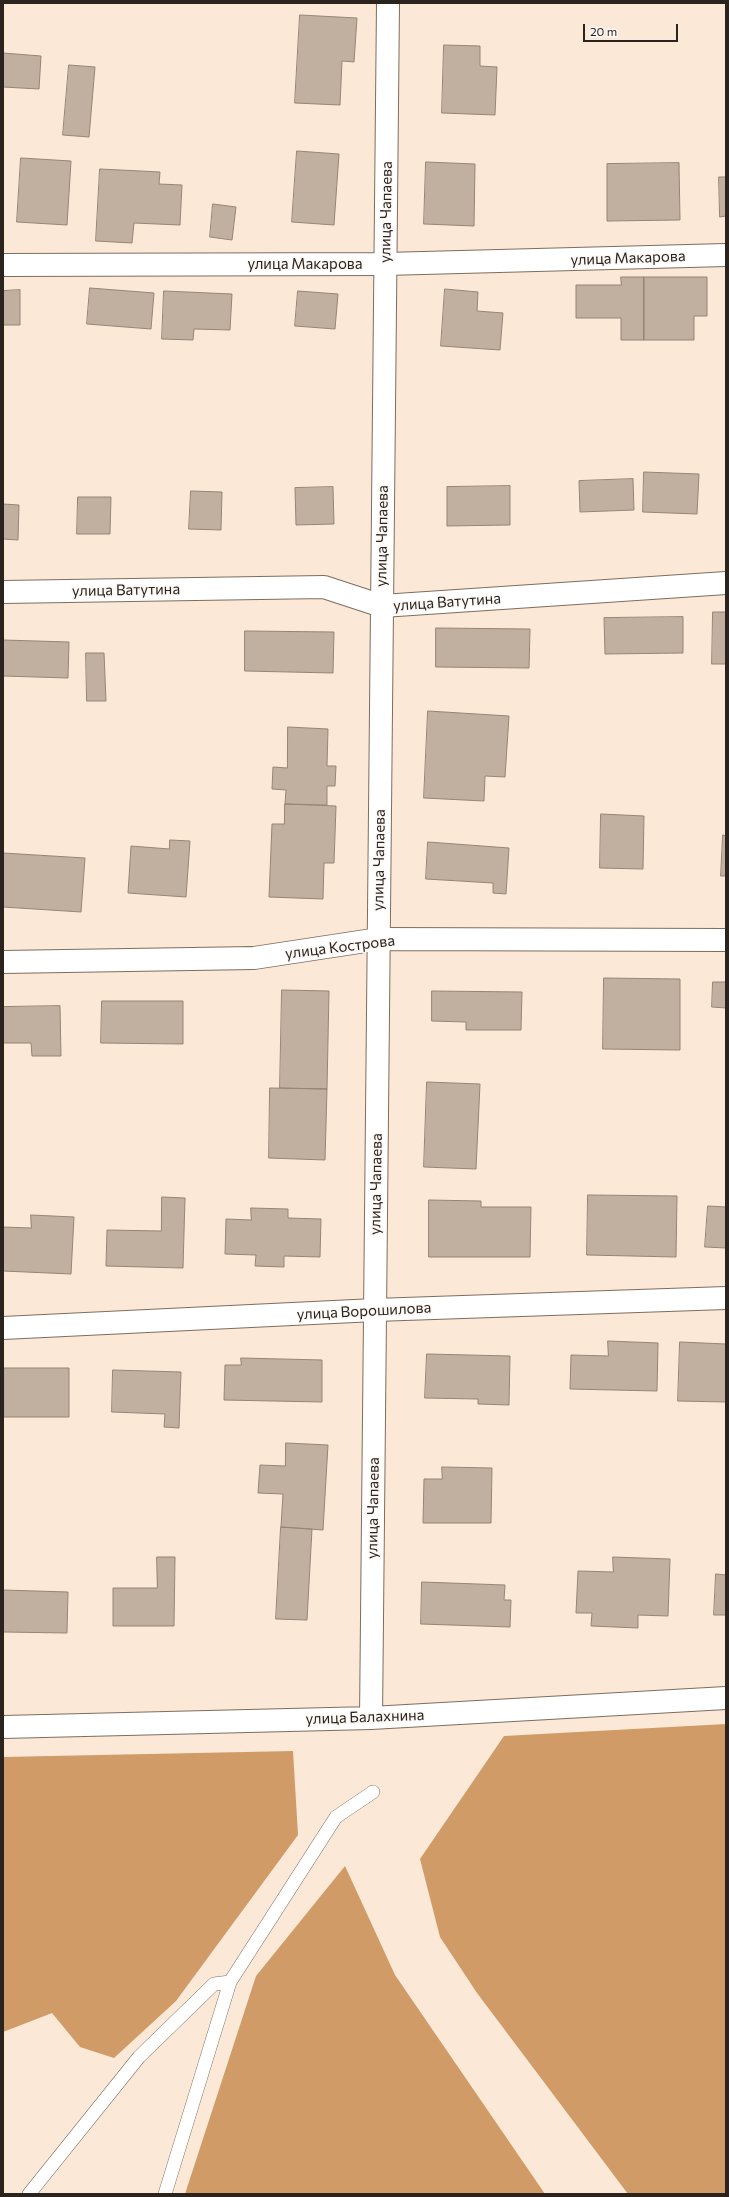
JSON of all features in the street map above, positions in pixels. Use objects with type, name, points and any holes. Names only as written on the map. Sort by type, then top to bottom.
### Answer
[{"type":"street","name":"улица Чапаева","points":[[371,1718],[388,3]]},
{"type":"street","name":"улица Макарова","points":[[3,264],[385,264],[726,255]]},
{"type":"street","name":"улица Ватутина","points":[[3,592],[324,588],[382,606],[726,583]]},
{"type":"street","name":"улица Кострова","points":[[3,962],[254,958],[379,939],[726,940]]},
{"type":"street","name":"улица Ворошилова","points":[[3,1328],[375,1310],[726,1298]]},
{"type":"street","name":"улица Балахнина","points":[[3,1727],[371,1718],[726,1698]]},
{"type":"lane","points":[[165,2194],[230,1982],[336,1817],[373,1792]]},
{"type":"lane","points":[[29,2194],[139,2057],[214,1984],[230,1982]]},
{"type":"shaded area","points":[[726,1724],[726,2194],[628,2194],[477,1993],[440,1937],[420,1859],[504,1736]]},
{"type":"shaded area","points":[[293,1751],[298,1835],[176,2001],[114,2058],[80,2047],[52,2013],[3,2032],[3,1757]]},
{"type":"shaded area","points":[[345,1866],[395,1975],[545,2194],[185,2194],[256,1976]]},
{"type":"building","points":[[300,15],[357,18],[354,62],[342,61],[340,105],[295,103]]},
{"type":"building","points":[[444,45],[480,46],[480,66],[497,67],[495,115],[442,113]]},
{"type":"building","points":[[3,53],[41,56],[39,89],[3,87]]},
{"type":"building","points":[[69,65],[95,67],[89,137],[63,135]]},
{"type":"building","points":[[297,151],[339,154],[334,225],[292,222]]},
{"type":"building","points":[[21,158],[71,161],[67,225],[17,222]]},
{"type":"building","points":[[426,162],[475,164],[474,226],[424,224]]},
{"type":"building","points":[[679,163],[680,220],[607,221],[607,164]]},
{"type":"building","points":[[100,169],[160,172],[159,184],[182,185],[180,225],[134,223],[132,243],[96,241]]},
{"type":"building","points":[[719,177],[726,177],[726,216],[720,217]]},
{"type":"building","points":[[213,204],[236,207],[232,240],[210,237]]},
{"type":"building","points":[[621,277],[644,277],[644,340],[621,340],[621,318],[576,318],[576,285],[621,285]]},
{"type":"building","points":[[644,277],[707,277],[707,316],[694,316],[694,340],[644,340]]},
{"type":"building","points":[[90,288],[154,293],[151,329],[87,324]]},
{"type":"building","points":[[445,289],[478,292],[477,311],[503,313],[500,350],[441,346]]},
{"type":"building","points":[[20,290],[20,325],[3,325],[3,291]]},
{"type":"building","points":[[164,291],[232,294],[230,330],[194,329],[193,340],[162,339]]},
{"type":"building","points":[[298,291],[338,294],[335,329],[295,326]]},
{"type":"building","points":[[644,472],[699,474],[697,514],[643,512]]},
{"type":"building","points":[[633,479],[634,510],[580,512],[579,481]]},
{"type":"building","points":[[510,486],[510,525],[447,526],[447,487]]},
{"type":"building","points":[[333,487],[334,524],[296,525],[295,488]]},
{"type":"building","points":[[191,491],[222,492],[221,530],[189,529]]},
{"type":"building","points":[[78,497],[111,497],[110,534],[77,534]]},
{"type":"building","points":[[3,504],[19,505],[18,540],[3,539]]},
{"type":"building","points":[[713,612],[726,612],[726,664],[712,664]]},
{"type":"building","points":[[683,617],[683,653],[605,654],[604,618]]},
{"type":"building","points":[[436,628],[530,629],[529,668],[436,667]]},
{"type":"building","points":[[245,631],[334,632],[333,673],[245,671]]},
{"type":"building","points":[[3,640],[69,642],[68,678],[3,676]]},
{"type":"building","points":[[86,653],[104,653],[106,701],[87,701]]},
{"type":"building","points":[[428,711],[509,716],[505,777],[485,776],[484,801],[424,798]]},
{"type":"building","points":[[288,727],[328,729],[327,766],[336,766],[335,786],[327,786],[327,805],[285,804],[286,790],[272,789],[273,767],[287,768]]},
{"type":"building","points":[[285,804],[336,806],[334,863],[324,863],[323,899],[269,897],[272,824],[284,824]]},
{"type":"building","points":[[601,814],[644,816],[643,869],[600,868]]},
{"type":"building","points":[[723,835],[726,836],[726,876],[721,876]]},
{"type":"building","points":[[170,840],[190,841],[186,897],[128,893],[131,846],[169,849]]},
{"type":"building","points":[[428,842],[509,848],[506,894],[493,893],[493,883],[426,879]]},
{"type":"building","points":[[3,853],[85,858],[81,912],[3,907]]},
{"type":"building","points":[[604,978],[680,979],[680,1050],[603,1049]]},
{"type":"building","points":[[713,982],[726,982],[726,1008],[712,1007]]},
{"type":"building","points":[[282,990],[329,991],[327,1089],[280,1088]]},
{"type":"building","points":[[432,991],[522,992],[521,1030],[466,1030],[466,1022],[432,1021]]},
{"type":"building","points":[[102,1001],[183,1001],[183,1044],[101,1043]]},
{"type":"building","points":[[60,1006],[61,1056],[32,1056],[31,1043],[3,1043],[3,1007]]},
{"type":"building","points":[[427,1082],[480,1084],[476,1169],[424,1167]]},
{"type":"building","points":[[270,1088],[327,1089],[325,1160],[269,1158]]},
{"type":"building","points":[[588,1195],[677,1196],[676,1257],[587,1255]]},
{"type":"building","points":[[162,1197],[185,1198],[183,1268],[106,1266],[107,1230],[161,1231]]},
{"type":"building","points":[[429,1200],[481,1201],[481,1207],[531,1207],[530,1257],[429,1257]]},
{"type":"building","points":[[708,1206],[726,1207],[726,1248],[705,1247]]},
{"type":"building","points":[[251,1208],[288,1209],[288,1218],[321,1219],[320,1257],[284,1256],[284,1267],[255,1266],[256,1255],[225,1254],[226,1219],[251,1220]]},
{"type":"building","points":[[31,1215],[74,1217],[71,1274],[3,1271],[3,1227],[31,1228]]},
{"type":"building","points":[[608,1341],[658,1343],[657,1391],[570,1389],[571,1355],[608,1356]]},
{"type":"building","points":[[680,1342],[726,1344],[726,1402],[678,1401]]},
{"type":"building","points":[[427,1354],[510,1356],[509,1405],[478,1404],[478,1399],[425,1398]]},
{"type":"building","points":[[241,1358],[322,1360],[322,1402],[224,1400],[225,1365],[241,1365]]},
{"type":"building","points":[[4,1368],[69,1368],[69,1417],[4,1417]]},
{"type":"building","points":[[113,1370],[181,1372],[179,1428],[164,1427],[165,1414],[112,1412]]},
{"type":"building","points":[[286,1443],[328,1445],[323,1530],[281,1527],[283,1494],[258,1493],[260,1465],[285,1466]]},
{"type":"building","points":[[442,1467],[492,1468],[491,1523],[423,1523],[424,1479],[442,1479]]},
{"type":"building","points":[[281,1527],[312,1529],[307,1620],[276,1619]]},
{"type":"building","points":[[157,1557],[175,1557],[174,1626],[113,1626],[113,1588],[157,1588]]},
{"type":"building","points":[[613,1557],[670,1559],[668,1616],[638,1615],[638,1628],[591,1626],[592,1613],[576,1613],[578,1571],[613,1572]]},
{"type":"building","points":[[716,1574],[726,1575],[726,1615],[714,1615]]},
{"type":"building","points":[[422,1582],[505,1585],[504,1600],[511,1600],[510,1627],[421,1624]]},
{"type":"building","points":[[3,1590],[68,1592],[67,1633],[3,1632]]}]
